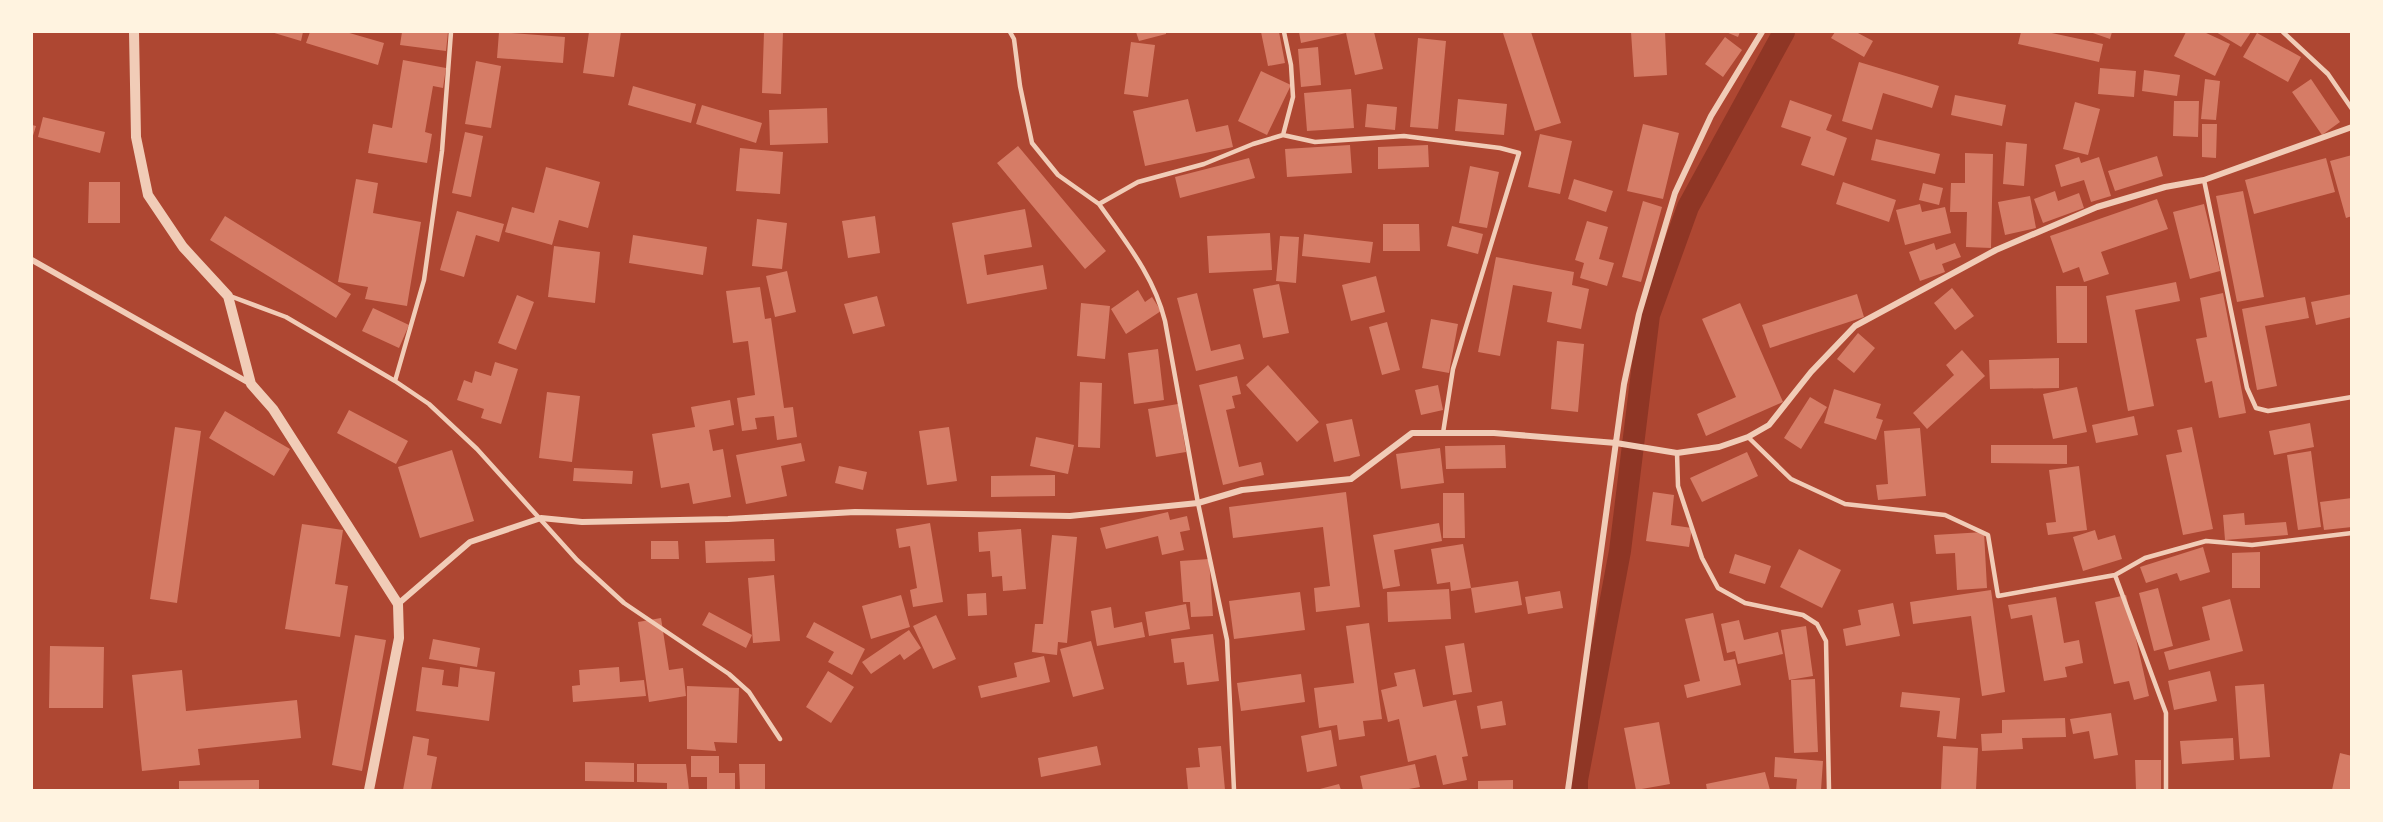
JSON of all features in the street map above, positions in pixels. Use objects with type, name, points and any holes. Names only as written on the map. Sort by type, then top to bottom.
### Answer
[{"type":"street","points":[[134,32],[136,137],[148,195],[183,248],[228,296],[251,384]]},
{"type":"street","points":[[1568,790],[1624,384],[1639,314],[1675,193],[1712,116],[1762,32]]},
{"type":"street","points":[[398,604],[470,542],[541,518],[582,522],[717,519],[855,512],[1070,516],[1198,503],[1242,490],[1351,479],[1412,433],[1494,433],[1616,443],[1627,447],[1677,453],[1719,447],[1748,437],[1769,424],[1810,372],[1855,326],[1996,250],[2097,207],[2165,187],[2204,180],[2352,127]]},
{"type":"street","points":[[32,260],[251,384],[273,409],[398,604],[399,638],[369,790]]},
{"type":"lane","points":[[395,381],[424,280],[442,151],[451,32]]},
{"type":"lane","points":[[1010,32],[1014,39],[1020,86],[1032,143],[1058,175],[1099,204],[1145,269],[1161,304],[1198,503],[1227,640],[1234,790]]},
{"type":"lane","points":[[1283,135],[1293,97],[1291,66],[1284,32]]},
{"type":"lane","points":[[2283,32],[2328,74],[2352,109]]},
{"type":"lane","points":[[1099,204],[1138,182],[1204,164],[1253,144],[1283,135],[1315,142],[1404,136],[1500,148],[1519,153],[1453,369],[1443,433]]},
{"type":"lane","points":[[2204,180],[2247,388],[2256,408],[2268,411],[2352,398]]},
{"type":"lane","points":[[228,296],[286,317],[395,381],[429,404],[477,449],[577,560],[624,603],[729,674],[749,692],[780,739]]},
{"type":"lane","points":[[1748,437],[1791,479],[1845,504],[1946,515],[1988,535],[1998,596],[2115,575],[2145,558],[2206,541],[2252,545],[2352,533]]},
{"type":"lane","points":[[1677,453],[1678,486],[1702,558],[1718,588],[1745,603],[1803,615],[1817,624],[1826,641],[1829,790]]},
{"type":"lane","points":[[2115,575],[2166,713],[2166,790]]},
{"type":"shaded area","points":[[32,32],[2351,32],[2351,790],[32,790]]},
{"type":"building","points":[[271,32],[303,32],[301,41]]},
{"type":"building","points":[[310,32],[346,32],[384,43],[378,65],[306,43]]},
{"type":"building","points":[[402,32],[448,32],[446,51],[400,45]]},
{"type":"building","points":[[499,32],[565,37],[563,63],[497,58]]},
{"type":"building","points":[[589,32],[621,32],[614,77],[583,73]]},
{"type":"building","points":[[764,32],[783,32],[781,94],[762,93]]},
{"type":"building","points":[[1136,32],[1166,32],[1166,34],[1139,41]]},
{"type":"building","points":[[1261,32],[1279,32],[1285,63],[1268,66]]},
{"type":"building","points":[[1299,32],[1374,32],[1383,69],[1355,75],[1346,33],[1301,43]]},
{"type":"building","points":[[1531,32],[1561,123],[1535,131],[1503,33]]},
{"type":"building","points":[[1631,32],[1665,32],[1667,75],[1634,77]]},
{"type":"building","points":[[1726,32],[1740,32],[1738,37]]},
{"type":"building","points":[[1835,32],[1856,32],[1873,41],[1864,57],[1831,38]]},
{"type":"building","points":[[2021,32],[2047,32],[2103,44],[2099,62],[2018,44]]},
{"type":"building","points":[[2090,32],[2112,32],[2110,39]]},
{"type":"building","points":[[2186,32],[2204,32],[2230,44],[2215,76],[2174,56]]},
{"type":"building","points":[[2216,32],[2251,32],[2241,47]]},
{"type":"building","points":[[2257,33],[2301,57],[2288,82],[2243,57]]},
{"type":"building","points":[[1725,37],[1742,50],[1723,77],[1705,64]]},
{"type":"building","points":[[1418,38],[1446,41],[1438,129],[1410,127]]},
{"type":"building","points":[[1131,42],[1155,45],[1148,97],[1124,94]]},
{"type":"building","points":[[1318,47],[1321,85],[1301,87],[1298,49]]},
{"type":"building","points":[[403,60],[446,68],[443,88],[433,86],[425,132],[432,134],[427,163],[368,153],[373,124],[392,128]]},
{"type":"building","points":[[476,61],[501,66],[491,128],[465,124]]},
{"type":"building","points":[[1859,62],[1939,86],[1932,108],[1883,93],[1872,130],[1842,121]]},
{"type":"building","points":[[2100,68],[2136,71],[2134,97],[2098,94]]},
{"type":"building","points":[[2144,70],[2180,75],[2177,96],[2142,91]]},
{"type":"building","points":[[1261,71],[1291,85],[1267,135],[1238,121]]},
{"type":"building","points":[[2205,79],[2220,81],[2216,120],[2201,119]]},
{"type":"building","points":[[2311,79],[2340,122],[2322,135],[2292,92]]},
{"type":"building","points":[[633,86],[696,104],[691,123],[628,105]]},
{"type":"building","points":[[1351,89],[1354,128],[1307,131],[1304,93]]},
{"type":"building","points":[[1955,95],[2006,105],[2002,126],[1951,115]]},
{"type":"building","points":[[1188,99],[1196,132],[1228,125],[1233,147],[1145,166],[1133,111]]},
{"type":"building","points":[[1458,99],[1507,104],[1504,135],[1455,131]]},
{"type":"building","points":[[1790,100],[1832,115],[1826,130],[1847,138],[1834,176],[1801,165],[1811,137],[1781,127]]},
{"type":"building","points":[[2174,101],[2199,101],[2198,137],[2173,136]]},
{"type":"building","points":[[2075,102],[2100,109],[2088,155],[2063,149]]},
{"type":"building","points":[[1367,104],[1397,107],[1395,130],[1365,127]]},
{"type":"building","points":[[702,105],[762,123],[756,143],[696,124]]},
{"type":"building","points":[[827,108],[828,143],[770,145],[769,110]]},
{"type":"building","points":[[43,117],[105,132],[100,153],[38,137]]},
{"type":"building","points":[[1643,124],[1679,133],[1663,199],[1627,191]]},
{"type":"building","points":[[2202,124],[2217,124],[2216,158],[2202,157]]},
{"type":"building","points":[[32,125],[36,126],[32,139]]},
{"type":"building","points":[[465,132],[483,136],[471,197],[452,193]]},
{"type":"building","points":[[1540,134],[1572,141],[1560,194],[1528,187]]},
{"type":"building","points":[[1876,139],[1940,154],[1935,174],[1871,160]]},
{"type":"building","points":[[2006,142],[2027,144],[2024,186],[2003,184]]},
{"type":"building","points":[[1350,145],[1352,173],[1287,177],[1285,149]]},
{"type":"building","points":[[1428,145],[1429,167],[1378,169],[1378,147]]},
{"type":"building","points":[[1018,146],[1106,251],[1085,269],[997,163]]},
{"type":"building","points":[[740,148],[783,152],[780,194],[736,191]]},
{"type":"building","points":[[1965,153],[1993,154],[1991,248],[1966,247],[1967,212],[1950,212],[1951,183],[1965,183]]},
{"type":"building","points":[[2352,155],[2352,216],[2346,218],[2330,161]]},
{"type":"building","points":[[2157,156],[2163,176],[2115,191],[2108,171]]},
{"type":"building","points":[[2079,157],[2081,163],[2099,157],[2111,196],[2091,202],[2084,180],[2061,187],[2055,165]]},
{"type":"building","points":[[1249,158],[1255,178],[1180,198],[1175,177]]},
{"type":"building","points":[[2326,158],[2335,192],[2254,214],[2245,180]]},
{"type":"building","points":[[1470,166],[1499,172],[1487,228],[1459,223]]},
{"type":"building","points":[[546,167],[600,182],[588,228],[559,220],[552,245],[505,232],[512,207],[534,213]]},
{"type":"building","points":[[356,179],[378,183],[373,213],[421,222],[407,306],[365,299],[368,287],[338,282]]},
{"type":"building","points":[[1574,179],[1613,191],[1606,212],[1568,199]]},
{"type":"building","points":[[89,182],[120,182],[120,223],[88,223]]},
{"type":"building","points":[[1843,182],[1896,200],[1889,222],[1836,204]]},
{"type":"building","points":[[1923,183],[1943,188],[1939,205],[1919,200]]},
{"type":"building","points":[[2055,191],[2058,201],[2079,193],[2084,208],[2043,223],[2034,199]]},
{"type":"building","points":[[2243,191],[2264,297],[2237,302],[2216,196]]},
{"type":"building","points":[[2030,196],[2036,228],[2005,235],[1998,202]]},
{"type":"building","points":[[2157,199],[2168,229],[2101,252],[2109,274],[2084,282],[2079,267],[2063,273],[2050,236]]},
{"type":"building","points":[[1643,201],[1662,207],[1641,282],[1622,277]]},
{"type":"building","points":[[1920,204],[1922,212],[1945,207],[1951,233],[1905,245],[1896,210]]},
{"type":"building","points":[[2204,204],[2220,271],[2190,279],[2173,212]]},
{"type":"building","points":[[1025,209],[1032,247],[984,255],[987,275],[1043,265],[1047,289],[967,304],[952,223]]},
{"type":"building","points":[[457,211],[504,224],[499,242],[476,235],[464,277],[440,270]]},
{"type":"building","points":[[225,216],[351,294],[336,318],[210,240]]},
{"type":"building","points":[[875,216],[880,253],[848,258],[842,221]]},
{"type":"building","points":[[757,219],[787,223],[782,269],[752,266]]},
{"type":"building","points":[[1587,221],[1608,227],[1599,259],[1614,263],[1607,286],[1580,278],[1584,263],[1575,260]]},
{"type":"building","points":[[1383,224],[1419,224],[1420,251],[1383,251]]},
{"type":"building","points":[[1452,226],[1483,234],[1478,254],[1447,246]]},
{"type":"building","points":[[1270,233],[1272,270],[1209,273],[1207,236]]},
{"type":"building","points":[[1304,234],[1373,242],[1370,263],[1302,256]]},
{"type":"building","points":[[633,235],[707,247],[703,275],[629,263]]},
{"type":"building","points":[[1280,236],[1299,237],[1296,283],[1276,281]]},
{"type":"building","points":[[1934,243],[1936,250],[1955,243],[1961,257],[1942,264],[1945,272],[1920,281],[1909,252]]},
{"type":"building","points":[[554,246],[600,252],[595,303],[548,297]]},
{"type":"building","points":[[1496,257],[1574,272],[1572,285],[1589,289],[1581,329],[1547,322],[1552,292],[1513,285],[1500,356],[1478,352]]},
{"type":"building","points":[[787,271],[796,312],[775,317],[766,276]]},
{"type":"building","points":[[1376,276],[1385,312],[1351,321],[1342,285]]},
{"type":"building","points":[[2176,282],[2180,301],[2135,310],[2154,406],[2128,411],[2106,296]]},
{"type":"building","points":[[1279,284],[1289,333],[1263,338],[1253,289]]},
{"type":"building","points":[[2056,286],[2087,286],[2087,343],[2057,343]]},
{"type":"building","points":[[760,287],[765,319],[771,318],[784,408],[793,407],[797,437],[777,440],[774,416],[755,418],[757,429],[742,431],[737,398],[755,395],[748,341],[733,343],[726,291]]},
{"type":"building","points":[[1952,288],[1974,316],[1955,330],[1934,303]]},
{"type":"building","points":[[1138,290],[1145,302],[1152,297],[1161,311],[1126,334],[1111,309]]},
{"type":"building","points":[[1197,293],[1211,351],[1240,344],[1244,359],[1196,371],[1177,298]]},
{"type":"building","points":[[2223,293],[2246,413],[2219,418],[2212,381],[2205,383],[2196,339],[2207,337],[2200,298]]},
{"type":"building","points":[[1857,294],[1864,317],[1770,348],[1762,325]]},
{"type":"building","points":[[2352,294],[2352,317],[2316,325],[2311,302]]},
{"type":"building","points":[[517,295],[534,302],[516,350],[498,343]]},
{"type":"building","points":[[877,296],[885,326],[853,334],[844,304]]},
{"type":"building","points":[[2305,297],[2309,318],[2265,326],[2277,386],[2257,390],[2242,309]]},
{"type":"building","points":[[1081,303],[1110,306],[1105,359],[1077,356]]},
{"type":"building","points":[[1740,303],[1783,402],[1706,436],[1697,414],[1736,397],[1702,319]]},
{"type":"building","points":[[373,308],[409,325],[399,348],[362,331]]},
{"type":"building","points":[[1431,319],[1458,324],[1449,373],[1422,368]]},
{"type":"building","points":[[1387,322],[1400,370],[1382,375],[1369,327]]},
{"type":"building","points":[[1858,333],[1875,348],[1854,373],[1837,359]]},
{"type":"building","points":[[1557,341],[1584,344],[1578,412],[1551,409]]},
{"type":"building","points":[[1158,349],[1164,400],[1134,404],[1128,353]]},
{"type":"building","points":[[1962,350],[1985,376],[1927,429],[1913,413],[1954,375],[1946,365]]},
{"type":"building","points":[[2059,358],[2059,388],[1990,389],[1989,360]]},
{"type":"building","points":[[495,362],[518,369],[501,424],[481,418],[484,409],[457,400],[464,380],[472,383],[475,371],[491,376]]},
{"type":"building","points":[[1268,365],[1319,422],[1297,442],[1246,385]]},
{"type":"building","points":[[1237,376],[1241,394],[1232,396],[1235,408],[1226,410],[1239,467],[1261,462],[1264,475],[1223,485],[1199,385]]},
{"type":"building","points":[[1080,382],[1102,383],[1100,448],[1078,447]]},
{"type":"building","points":[[1438,385],[1443,410],[1421,415],[1415,390]]},
{"type":"building","points":[[2077,387],[2087,432],[2053,439],[2043,394]]},
{"type":"building","points":[[1834,389],[1881,404],[1876,418],[1883,420],[1876,440],[1824,423]]},
{"type":"building","points":[[547,392],[580,396],[572,462],[539,458]]},
{"type":"building","points":[[1810,397],[1827,407],[1801,449],[1784,438]]},
{"type":"building","points":[[730,400],[734,425],[709,430],[713,451],[723,449],[731,497],[693,504],[689,483],[661,488],[652,434],[695,427],[691,407]]},
{"type":"building","points":[[1178,404],[1186,452],[1156,457],[1148,409]]},
{"type":"building","points":[[349,410],[408,441],[396,464],[337,433]]},
{"type":"building","points":[[225,411],[290,449],[274,476],[209,438]]},
{"type":"building","points":[[2134,416],[2138,435],[2096,443],[2092,425]]},
{"type":"building","points":[[1352,419],[1360,456],[1334,462],[1326,424]]},
{"type":"building","points":[[2310,423],[2314,447],[2274,455],[2269,431]]},
{"type":"building","points":[[175,427],[201,431],[177,603],[150,599]]},
{"type":"building","points":[[949,427],[957,481],[927,485],[919,431]]},
{"type":"building","points":[[2192,427],[2213,529],[2183,535],[2166,455],[2182,452],[2177,430]]},
{"type":"building","points":[[1920,428],[1926,496],[1878,500],[1876,485],[1888,484],[1884,431]]},
{"type":"building","points":[[1036,437],[1074,445],[1068,474],[1030,466]]},
{"type":"building","points":[[801,443],[805,461],[781,466],[787,496],[746,504],[736,455]]},
{"type":"building","points":[[1505,445],[1506,468],[1446,469],[1445,446]]},
{"type":"building","points":[[1991,445],[2067,445],[2067,464],[1991,463]]},
{"type":"building","points":[[1440,448],[1444,483],[1401,489],[1396,454]]},
{"type":"building","points":[[452,450],[474,521],[420,538],[398,467]]},
{"type":"building","points":[[2311,451],[2321,527],[2298,530],[2287,455]]},
{"type":"building","points":[[1747,452],[1758,476],[1702,502],[1690,478]]},
{"type":"building","points":[[839,466],[867,472],[863,490],[835,483]]},
{"type":"building","points":[[2079,466],[2087,530],[2048,535],[2046,523],[2056,522],[2049,470]]},
{"type":"building","points":[[574,468],[633,471],[632,484],[573,481]]},
{"type":"building","points":[[1055,475],[1055,496],[991,497],[991,476]]},
{"type":"building","points":[[1346,492],[1360,607],[1316,612],[1314,588],[1330,586],[1323,527],[1233,538],[1229,507]]},
{"type":"building","points":[[1653,492],[1674,495],[1671,525],[1692,528],[1689,547],[1646,541]]},
{"type":"building","points":[[1443,493],[1464,493],[1465,538],[1443,538]]},
{"type":"building","points":[[2352,498],[2352,527],[2324,530],[2320,502]]},
{"type":"building","points":[[1168,512],[1170,520],[1187,516],[1190,530],[1180,532],[1184,550],[1162,555],[1158,536],[1106,549],[1100,528]]},
{"type":"building","points":[[2244,513],[2245,525],[2286,522],[2288,535],[2225,540],[2223,515]]},
{"type":"building","points":[[930,523],[943,602],[913,607],[910,590],[917,588],[910,546],[899,548],[896,529]]},
{"type":"building","points":[[1439,523],[1442,541],[1394,550],[1400,586],[1383,589],[1373,535]]},
{"type":"building","points":[[302,524],[343,530],[335,584],[348,586],[340,637],[285,629]]},
{"type":"building","points":[[1021,529],[1026,589],[1003,591],[1002,576],[992,577],[990,551],[979,552],[978,532]]},
{"type":"building","points":[[2095,530],[2098,540],[2115,535],[2122,559],[2083,571],[2073,537]]},
{"type":"building","points":[[1984,532],[1987,588],[1957,590],[1955,553],[1936,554],[1934,535]]},
{"type":"building","points":[[1052,535],[1077,537],[1067,643],[1058,642],[1057,655],[1032,652],[1035,624],[1043,624]]},
{"type":"building","points":[[774,539],[775,561],[706,563],[705,541]]},
{"type":"building","points":[[651,541],[678,541],[679,559],[651,559]]},
{"type":"building","points":[[1463,544],[1471,588],[1451,591],[1450,582],[1437,584],[1431,549]]},
{"type":"building","points":[[2203,547],[2210,572],[2180,581],[2177,573],[2146,583],[2140,567]]},
{"type":"building","points":[[1799,549],[1841,570],[1822,608],[1780,587]]},
{"type":"building","points":[[2260,552],[2260,588],[2232,588],[2232,553]]},
{"type":"building","points":[[1735,554],[1771,566],[1765,584],[1729,573]]},
{"type":"building","points":[[1209,559],[1213,616],[1191,617],[1190,602],[1183,602],[1180,561]]},
{"type":"building","points":[[774,575],[780,641],[753,643],[748,578]]},
{"type":"building","points":[[1518,581],[1522,605],[1475,613],[1471,588]]},
{"type":"building","points":[[2158,588],[2173,646],[2154,651],[2139,593]]},
{"type":"building","points":[[1449,589],[1451,619],[1388,622],[1387,592]]},
{"type":"building","points":[[1991,590],[2005,692],[1982,696],[1971,616],[1913,624],[1910,602]]},
{"type":"building","points":[[1560,591],[1563,608],[1528,614],[1525,597]]},
{"type":"building","points":[[1300,592],[1305,630],[1234,639],[1229,601]]},
{"type":"building","points":[[986,593],[987,615],[968,616],[967,594]]},
{"type":"building","points":[[901,595],[910,627],[871,639],[862,606]]},
{"type":"building","points":[[2126,595],[2149,696],[2134,700],[2129,681],[2114,684],[2095,602]]},
{"type":"building","points":[[2056,597],[2064,643],[2079,640],[2083,663],[2065,667],[2067,677],[2044,681],[2032,615],[2011,619],[2008,605]]},
{"type":"building","points":[[2230,599],[2243,651],[2169,670],[2164,652],[2210,640],[2202,607]]},
{"type":"building","points":[[1893,603],[1900,636],[1846,646],[1843,629],[1861,625],[1858,610]]},
{"type":"building","points":[[1186,604],[1190,629],[1149,636],[1145,612]]},
{"type":"building","points":[[1111,607],[1114,628],[1142,622],[1145,637],[1097,646],[1091,611]]},
{"type":"building","points":[[709,612],[752,635],[746,648],[702,625]]},
{"type":"building","points":[[1713,613],[1724,661],[1735,659],[1741,685],[1687,698],[1684,685],[1700,681],[1685,619]]},
{"type":"building","points":[[936,615],[956,659],[933,669],[913,626]]},
{"type":"building","points":[[661,618],[669,670],[683,668],[686,696],[649,702],[638,622]]},
{"type":"building","points":[[1739,620],[1744,640],[1778,632],[1783,654],[1738,664],[1735,651],[1727,653],[1721,624]]},
{"type":"building","points":[[814,622],[865,649],[852,675],[828,662],[834,652],[806,637]]},
{"type":"building","points":[[1369,623],[1382,719],[1363,721],[1365,736],[1339,740],[1337,725],[1319,728],[1314,688],[1354,683],[1346,626]]},
{"type":"building","points":[[1806,626],[1813,676],[1789,680],[1781,630]]},
{"type":"building","points":[[909,630],[921,648],[904,660],[900,654],[871,674],[862,662]]},
{"type":"building","points":[[1213,634],[1219,681],[1187,685],[1184,662],[1174,663],[1171,639]]},
{"type":"building","points":[[355,635],[386,640],[362,771],[332,765]]},
{"type":"building","points":[[433,639],[480,648],[477,667],[429,659]]},
{"type":"building","points":[[1091,641],[1104,689],[1073,697],[1060,649]]},
{"type":"building","points":[[1464,643],[1472,692],[1453,695],[1445,646]]},
{"type":"building","points":[[50,646],[104,647],[103,708],[49,708]]},
{"type":"building","points":[[1044,656],[1050,682],[981,698],[978,686],[1017,677],[1014,663]]},
{"type":"building","points":[[422,667],[444,670],[442,685],[458,687],[460,667],[495,672],[489,721],[416,711]]},
{"type":"building","points":[[619,667],[620,682],[644,680],[646,696],[573,702],[572,686],[580,685],[579,670]]},
{"type":"building","points":[[1415,669],[1423,707],[1456,700],[1468,756],[1462,757],[1467,780],[1443,785],[1436,755],[1408,762],[1399,719],[1388,722],[1381,690],[1397,686],[1394,673]]},
{"type":"building","points":[[182,670],[186,711],[297,700],[301,738],[198,749],[200,765],[142,771],[132,675]]},
{"type":"building","points":[[828,671],[854,687],[831,723],[806,707]]},
{"type":"building","points":[[2210,671],[2217,701],[2174,710],[2168,681]]},
{"type":"building","points":[[1301,674],[1305,702],[1241,711],[1237,683]]},
{"type":"building","points":[[1815,679],[1818,752],[1794,753],[1791,680]]},
{"type":"building","points":[[2264,684],[2270,757],[2240,759],[2235,686]]},
{"type":"building","points":[[687,686],[739,688],[737,743],[714,742],[716,751],[687,749]]},
{"type":"building","points":[[1902,692],[1960,698],[1956,739],[1937,737],[1940,711],[1900,707]]},
{"type":"building","points":[[1502,701],[1506,725],[1481,729],[1477,706]]},
{"type":"building","points":[[2111,713],[2118,755],[2094,759],[2089,731],[2073,734],[2070,719]]},
{"type":"building","points":[[2065,718],[2066,737],[2022,738],[2023,749],[1982,751],[1981,734],[2002,733],[2002,720]]},
{"type":"building","points":[[1659,722],[1670,784],[1636,790],[1624,728]]},
{"type":"building","points":[[1331,730],[1337,766],[1307,772],[1301,736]]},
{"type":"building","points":[[413,736],[429,739],[427,755],[437,757],[431,790],[403,790]]},
{"type":"building","points":[[2233,738],[2234,760],[2182,764],[2180,741]]},
{"type":"building","points":[[1097,746],[1101,765],[1041,777],[1038,758]]},
{"type":"building","points":[[1221,746],[1225,790],[1188,790],[1186,768],[1200,767],[1198,748]]},
{"type":"building","points":[[1943,746],[1978,748],[1976,790],[1941,790]]},
{"type":"building","points":[[2340,753],[2352,756],[2352,790],[2332,790]]},
{"type":"building","points":[[691,756],[719,756],[719,773],[735,773],[735,790],[707,790],[707,777],[691,777]]},
{"type":"building","points":[[1775,757],[1823,761],[1821,790],[1796,790],[1797,779],[1774,777]]},
{"type":"building","points":[[2135,760],[2161,760],[2161,790],[2136,790]]},
{"type":"building","points":[[585,762],[634,763],[634,782],[585,781]]},
{"type":"building","points":[[637,764],[686,764],[689,790],[667,790],[667,783],[637,782]]},
{"type":"building","points":[[739,764],[765,764],[765,790],[740,790]]},
{"type":"building","points":[[1415,764],[1420,787],[1403,790],[1363,790],[1360,776]]},
{"type":"building","points":[[1765,772],[1770,790],[1707,790],[1706,784]]},
{"type":"building","points":[[259,780],[259,790],[179,790],[179,781]]},
{"type":"building","points":[[1513,780],[1513,790],[1478,790],[1478,781]]},
{"type":"building","points":[[1339,784],[1341,790],[1316,790]]},
{"type":"waterway","points":[[1577,790],[1620,551],[1649,315],[1688,207],[1784,32]]}]
